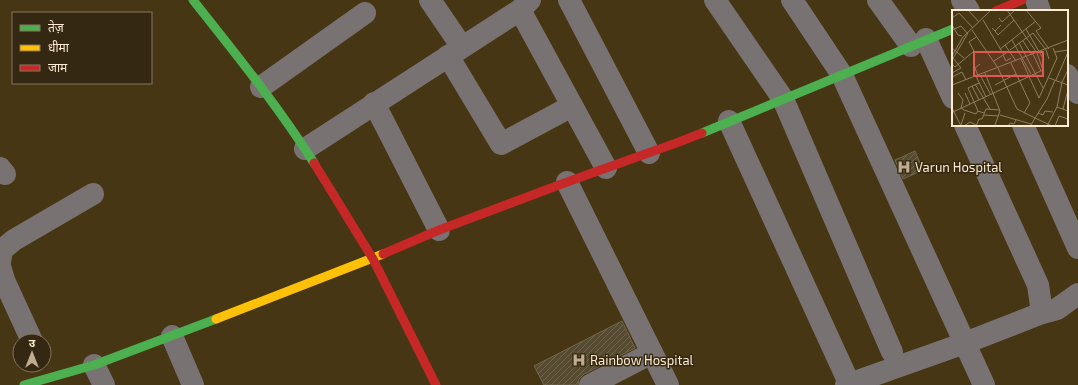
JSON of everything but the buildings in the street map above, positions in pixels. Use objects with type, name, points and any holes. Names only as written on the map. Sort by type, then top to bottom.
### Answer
[{"type":"street","points":[[193,0],[261,87],[305,148],[373,259],[436,385]]},
{"type":"street","points":[[430,0],[501,144],[572,106]]},
{"type":"street","points":[[569,0],[649,153]]},
{"type":"street","points":[[716,0],[783,99],[892,352]]},
{"type":"street","points":[[792,0],[842,75],[984,385]]},
{"type":"street","points":[[878,0],[919,43],[952,96]]},
{"type":"street","points":[[962,0],[968,10]]},
{"type":"street","points":[[998,10],[1022,0]]},
{"type":"street","points":[[1036,0],[1040,10]]},
{"type":"street","points":[[305,148],[525,5],[572,106],[606,168]]},
{"type":"street","points":[[261,87],[365,13]]},
{"type":"street","points":[[52,370],[94,365],[172,336],[373,259],[439,230],[679,142],[952,29]]},
{"type":"street","points":[[1068,77],[1078,93]]},
{"type":"street","points":[[374,103],[439,230]]},
{"type":"street","points":[[729,121],[848,385],[964,343],[1042,312],[1057,308],[1078,294]]},
{"type":"street","points":[[965,126],[1038,286],[1042,312]]},
{"type":"street","points":[[1022,126],[1078,248]]},
{"type":"street","points":[[567,182],[668,385]]},
{"type":"street","points":[[0,262],[2,250],[14,240],[93,194]]},
{"type":"street","points":[[0,266],[4,280],[28,333]]},
{"type":"street","points":[[172,336],[193,385]]},
{"type":"street","points":[[590,385],[652,353]]},
{"type":"street","points":[[94,365],[104,385]]},
{"type":"street","points":[[28,384],[44,373]]},
{"type":"traffic: fast","points":[[193,0],[271,100],[314,163]]},
{"type":"traffic: fast","points":[[702,133],[952,29]]},
{"type":"traffic: fast","points":[[24,385],[94,365],[216,319]]},
{"type":"traffic: slow","points":[[216,319],[383,254]]},
{"type":"traffic: jam","points":[[998,10],[1022,0]]},
{"type":"traffic: jam","points":[[383,254],[439,230],[702,133]]},
{"type":"traffic: jam","points":[[314,163],[373,259],[436,385]]},
{"type":"place","name":"Varun Hospital","points":[[904,167]]},
{"type":"place","name":"Rainbow Hospital","points":[[579,360]]}]
